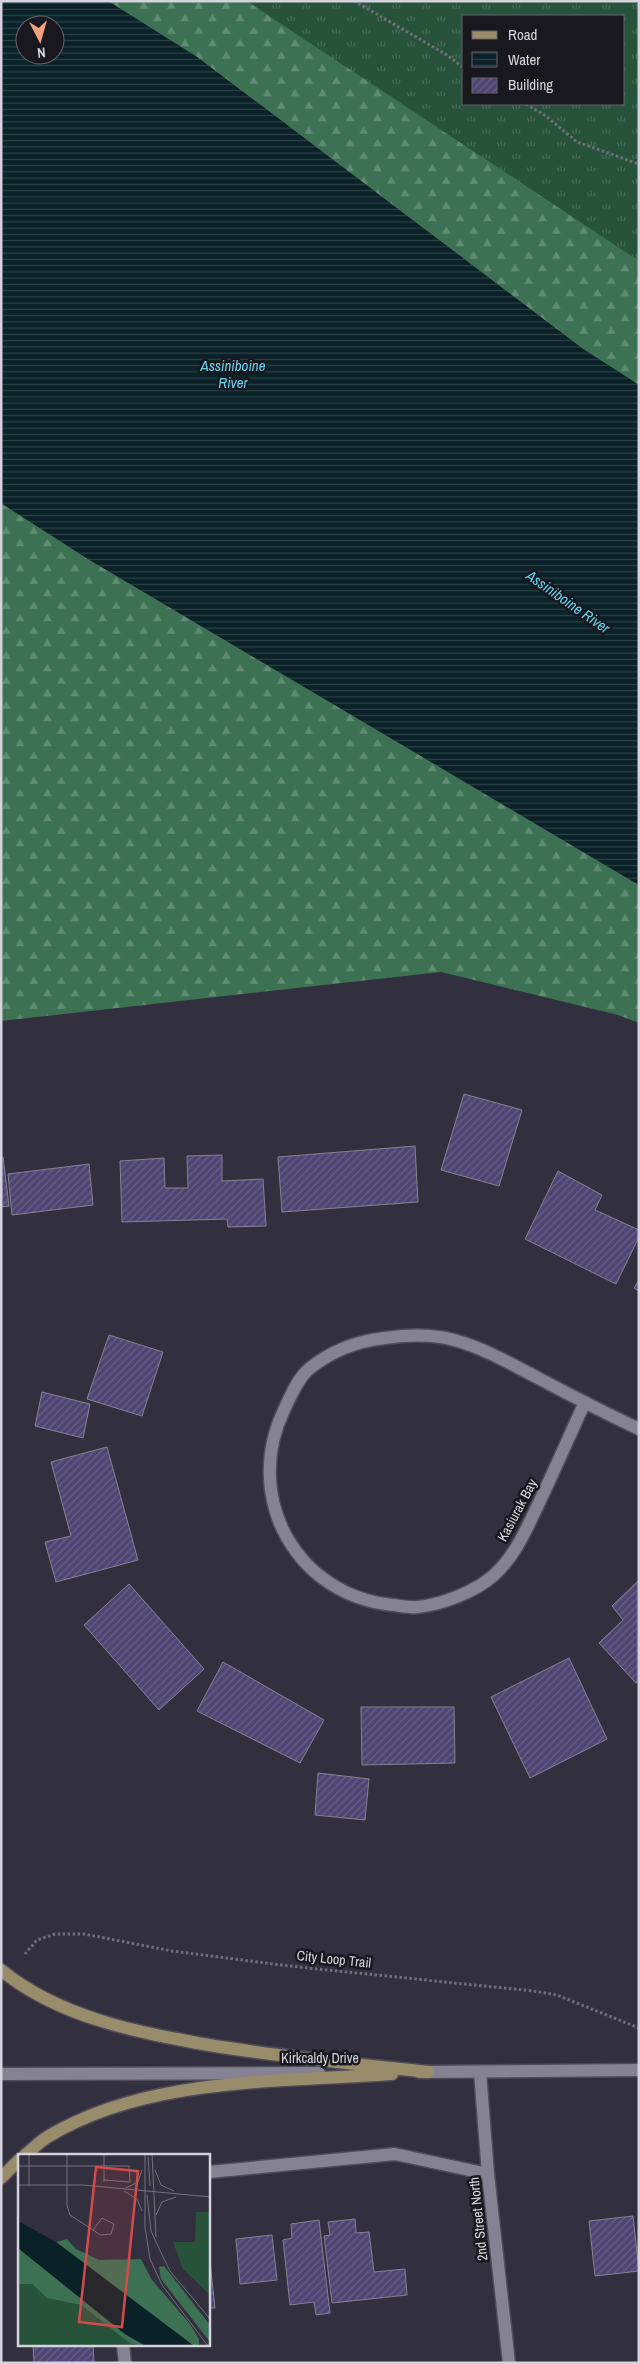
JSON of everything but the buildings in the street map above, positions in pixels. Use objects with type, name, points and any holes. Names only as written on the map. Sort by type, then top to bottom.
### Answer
[{"type":"main road","points":[[1,1970],[42,1995],[80,2014],[122,2029],[254,2052],[428,2072]]},
{"type":"main road","points":[[26,2154],[48,2137],[93,2115],[146,2098],[208,2087],[428,2072]]},
{"type":"main road","points":[[1,2178],[18,2161]]},
{"type":"street","name":"Kasiurak Bay","points":[[585,1402],[520,1543],[494,1575],[460,1596],[417,1607],[374,1603],[344,1593],[313,1571],[297,1554],[284,1533],[276,1512],[270,1486],[269,1458],[276,1426],[291,1395],[307,1370],[335,1352],[371,1340],[407,1335],[452,1340],[490,1353],[585,1402],[639,1430]]},
{"type":"street","name":"Kirkcaldy Drive","points":[[1,2074],[639,2070]]},
{"type":"street","name":"2nd Street North","points":[[480,2072],[488,2174],[509,2363]]},
{"type":"street","points":[[210,2172],[395,2154],[488,2174]]},
{"type":"street","points":[[124,2346],[125,2363]]},
{"type":"path","points":[[354,1],[447,55],[462,66]]},
{"type":"path","points":[[528,105],[546,116],[577,142],[639,164]]},
{"type":"path","name":"City Loop Trail","points":[[28,1949],[37,1940],[55,1934],[84,1934],[172,1951],[290,1966],[533,1991],[557,1995],[639,2028]]},
{"type":"green space","points":[[108,1],[247,1],[639,261],[639,385],[583,349],[197,57]]},
{"type":"green space","points":[[247,1],[639,1],[638,261]]},
{"type":"green space","points":[[1,503],[88,559],[639,885],[639,1023],[618,1015],[441,972],[1,1021]]},
{"type":"water","name":"Assiniboine River","points":[[1,1],[108,1],[197,57],[583,349],[639,385],[639,885],[88,559],[1,503]]}]
